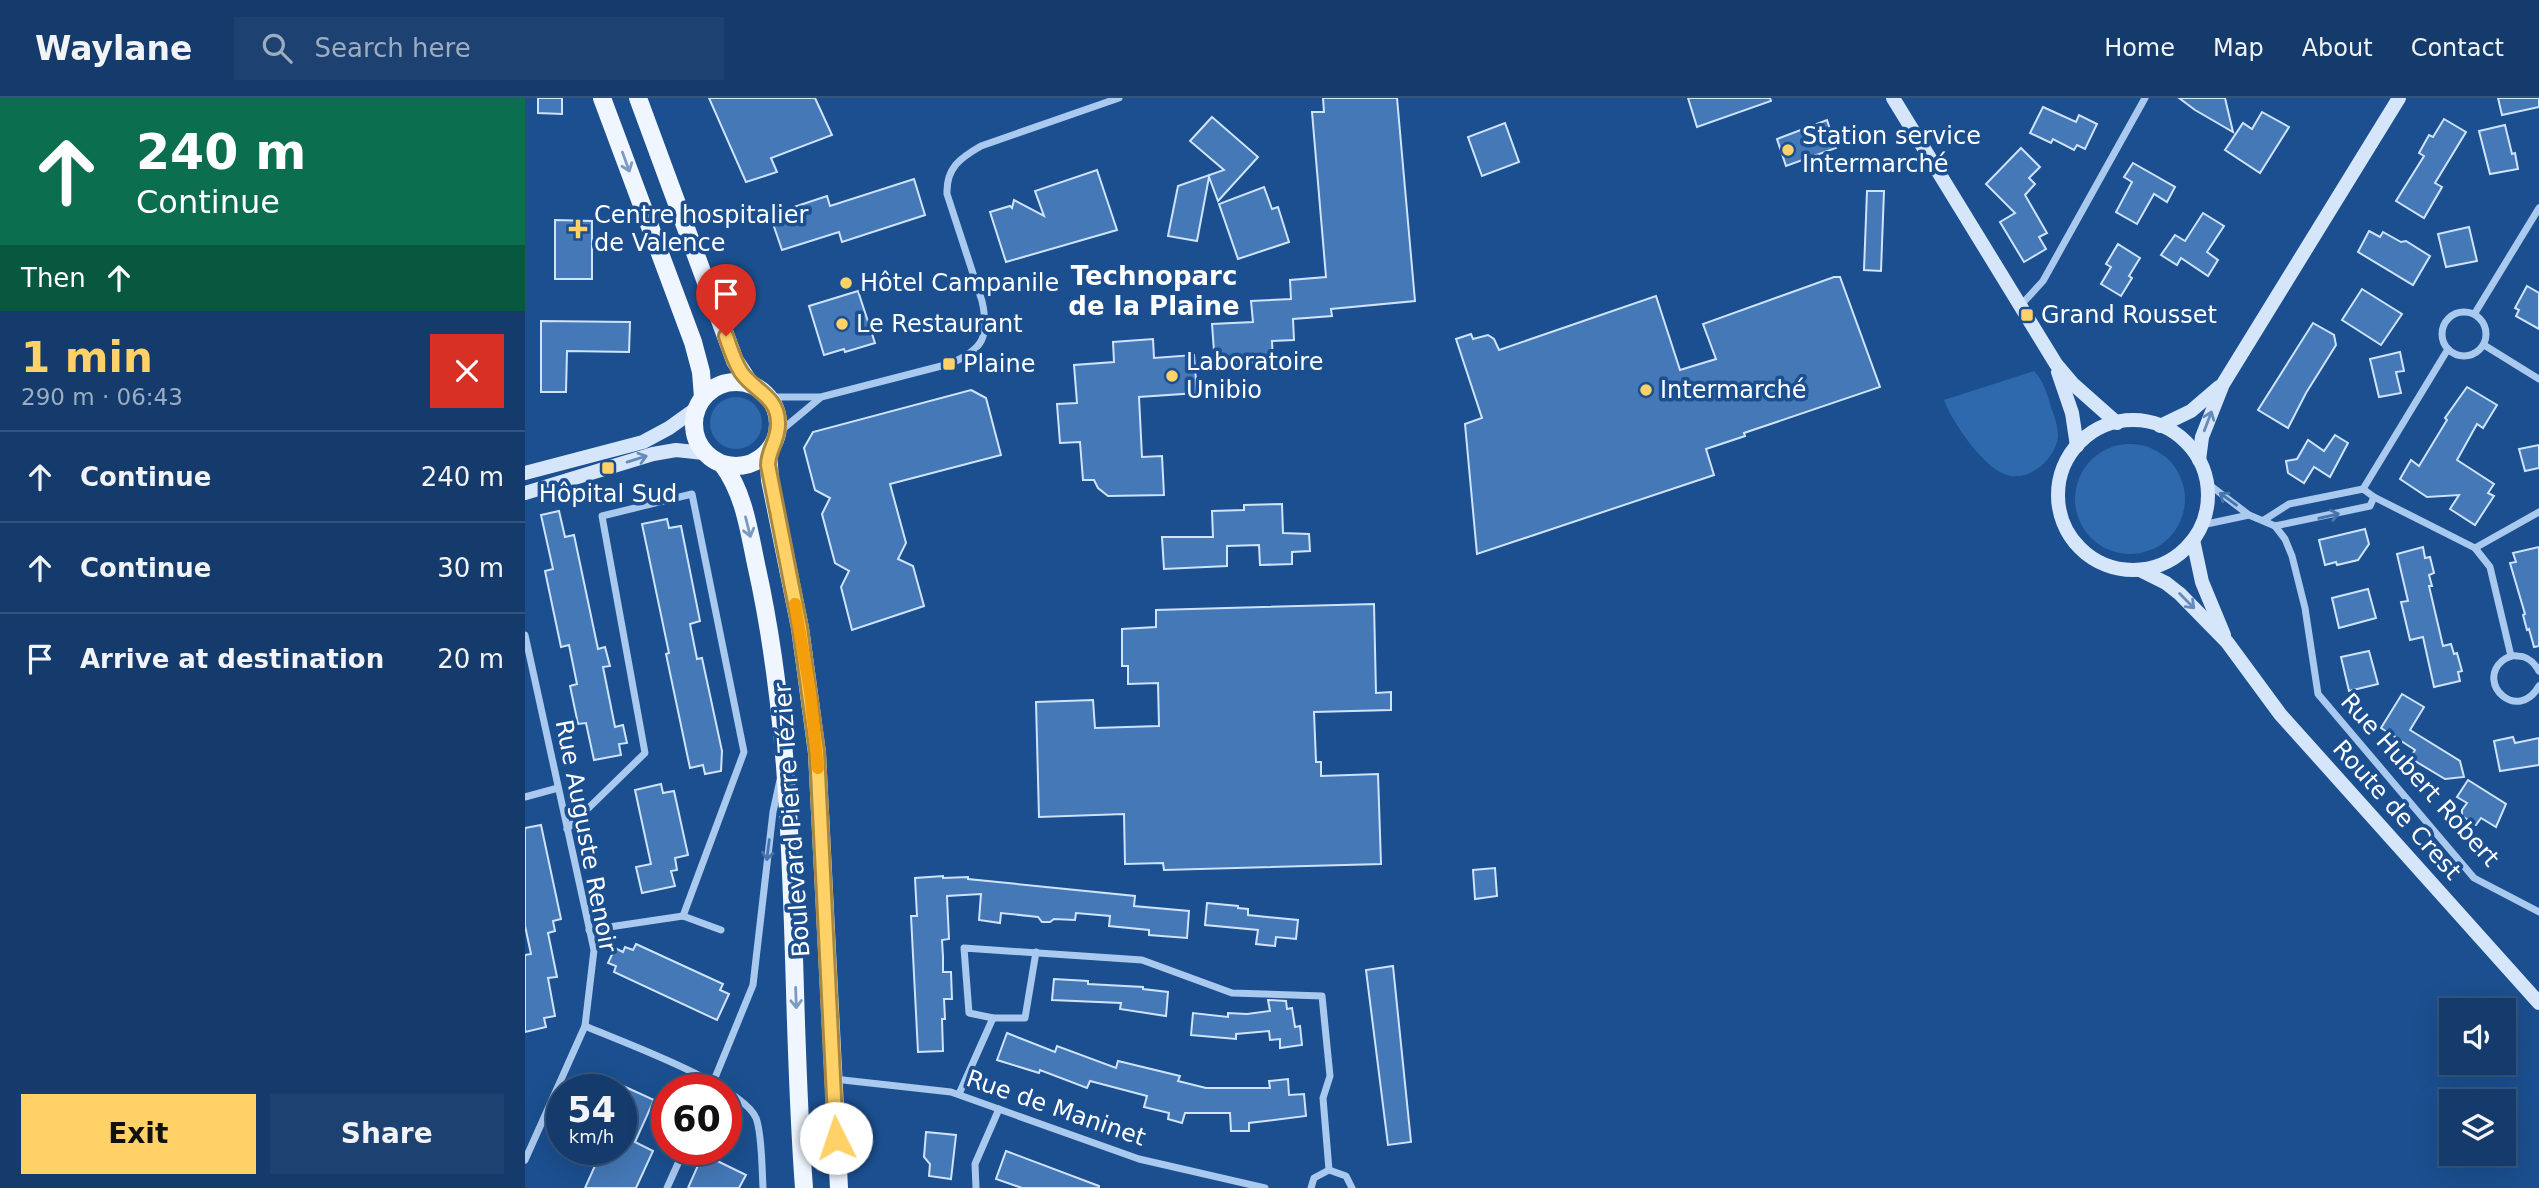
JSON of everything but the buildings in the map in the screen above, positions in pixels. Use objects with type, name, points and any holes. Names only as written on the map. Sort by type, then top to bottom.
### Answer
[{"type":"main road","points":[[602,98],[693,342],[701,372],[700,403],[694,424],[696,439],[705,453],[723,465],[740,467],[755,462],[768,452],[778,433],[779,420],[768,397],[750,384],[735,361],[638,98]]},
{"type":"main road","points":[[1893,98],[2056,364],[2073,384],[2117,422]]},
{"type":"main road","points":[[2199,460],[2202,437],[2223,384],[2399,98]]},
{"type":"main road","points":[[2056,364],[2072,413],[2077,446]]},
{"type":"main road","points":[[525,473],[643,442],[669,428],[725,383],[750,384]]},
{"type":"main road","points":[[2160,426],[2191,411],[2223,384]]},
{"type":"main road","points":[[2139,421],[2160,426],[2176,434],[2199,460],[2207,483],[2207,504],[2202,525],[2193,540],[2178,555],[2160,565],[2140,570],[2123,570],[2103,564],[2085,553],[2065,528],[2059,512],[2059,486],[2067,460],[2077,446],[2095,431],[2117,422],[2139,421]]},
{"type":"main road","points":[[525,493],[653,454],[676,450],[705,453]]},
{"type":"main road","name":"Boulevard Pierre Tézier","points":[[768,452],[770,480],[800,628],[817,752],[839,1188]]},
{"type":"main road","name":"Boulevard Pierre Tézier","points":[[723,465],[737,488],[774,656],[784,759],[804,1188]]},
{"type":"main road","points":[[2193,540],[2202,582],[2227,642]]},
{"type":"main road","points":[[2140,570],[2166,583],[2180,594],[2227,642]]},
{"type":"main road","name":"Route de Crest","points":[[2227,642],[2280,714],[2539,1003]]},
{"type":"street","points":[[768,397],[821,397],[949,364],[964,358],[982,343],[986,318],[947,194],[951,169],[965,155],[981,146],[1119,98]]},
{"type":"street","points":[[2021,305],[2043,281],[2145,98]]},
{"type":"street","points":[[2475,313],[2539,208]]},
{"type":"street","points":[[2463,310],[2475,313],[2484,321],[2487,331],[2484,345],[2477,352],[2464,357],[2448,349],[2441,335],[2444,324],[2452,315],[2463,310]]},
{"type":"street","points":[[2484,345],[2539,379]]},
{"type":"street","points":[[2264,520],[2289,505],[2363,489],[2448,349]]},
{"type":"street","points":[[778,433],[821,397]]},
{"type":"street","points":[[2207,483],[2249,515],[2275,526],[2370,506],[2374,497]]},
{"type":"street","points":[[2363,489],[2475,548],[2490,567],[2511,656]]},
{"type":"street","points":[[568,829],[645,753],[601,516],[692,494],[744,752],[683,916]]},
{"type":"street","points":[[2475,548],[2539,512]]},
{"type":"street","points":[[2202,525],[2249,515]]},
{"type":"street","name":"Rue Hubert Robert","points":[[2275,526],[2285,539],[2305,608],[2318,694],[2474,878],[2539,912]]},
{"type":"street","name":"Rue Auguste Renoir","points":[[525,635],[594,950],[585,1026],[525,1160]]},
{"type":"street","points":[[2539,671],[2531,660],[2518,655],[2511,656],[2504,659],[2496,670],[2494,683],[2501,695],[2507,699],[2522,701],[2535,693],[2539,686]]},
{"type":"street","points":[[717,1074],[753,985],[773,812],[784,759]]},
{"type":"street","points":[[525,797],[558,788]]},
{"type":"street","points":[[589,930],[683,916],[721,930]]},
{"type":"street","points":[[1036,952],[1025,1018],[993,1018],[969,1013],[964,948],[1036,952],[1142,960],[1231,993],[1322,996],[1330,1076],[1323,1098],[1329,1170]]},
{"type":"street","points":[[959,1094],[993,1018]]},
{"type":"street","points":[[585,1026],[687,1074]]},
{"type":"street","name":"Rue de Maninet","points":[[832,1080],[959,1094],[1139,1159],[1265,1188]]},
{"type":"street","points":[[742,1101],[757,1119],[763,1188]]},
{"type":"street","points":[[976,1188],[975,1164],[999,1109]]},
{"type":"street","points":[[667,1188],[677,1165]]},
{"type":"street","points":[[1311,1188],[1314,1178],[1329,1170],[1346,1176],[1352,1188]]},
{"type":"shaded area","points":[[2034,371],[2043,384],[2055,419],[2058,436],[2056,445],[2046,461],[2031,472],[2022,476],[2004,474],[1977,452],[1954,420],[1944,400]]},
{"type":"shaded area","points":[[736,397],[746,399],[754,405],[760,413],[760,433],[754,441],[746,447],[736,449],[726,447],[718,441],[712,433],[710,423],[712,413],[718,405],[726,399]]},
{"type":"shaded area","points":[[2130,444],[2151,449],[2169,460],[2180,478],[2185,499],[2180,520],[2169,538],[2151,549],[2130,554],[2109,549],[2091,538],[2080,520],[2075,499],[2080,478],[2091,460],[2109,449]]},
{"type":"slow traffic","points":[[795,604],[810,692],[818,768]]},
{"type":"place","name":"Station service Intermarché","points":[[1788,150]]},
{"type":"place","name":"Centre hospitalier de Valence","points":[[578,229]]},
{"type":"place","name":"Hôtel Campanile","points":[[846,283]]},
{"type":"place","name":"Grand Rousset","points":[[2027,315]]},
{"type":"place","name":"Le Restaurant","points":[[842,324]]},
{"type":"place","name":"Plaine","points":[[949,364]]},
{"type":"place","name":"Laboratoire Unibio","points":[[1172,376]]},
{"type":"place","name":"Intermarché","points":[[1646,390]]},
{"type":"place","name":"Hôpital Sud","points":[[608,468]]},
{"type":"district","name":"Technoparc de la Plaine","points":[[1154,291]]},
{"type":"route","points":[[726,336],[741,372],[750,384],[768,397],[779,420],[778,433],[768,452],[768,465],[800,628],[817,752],[836,1138]]}]
